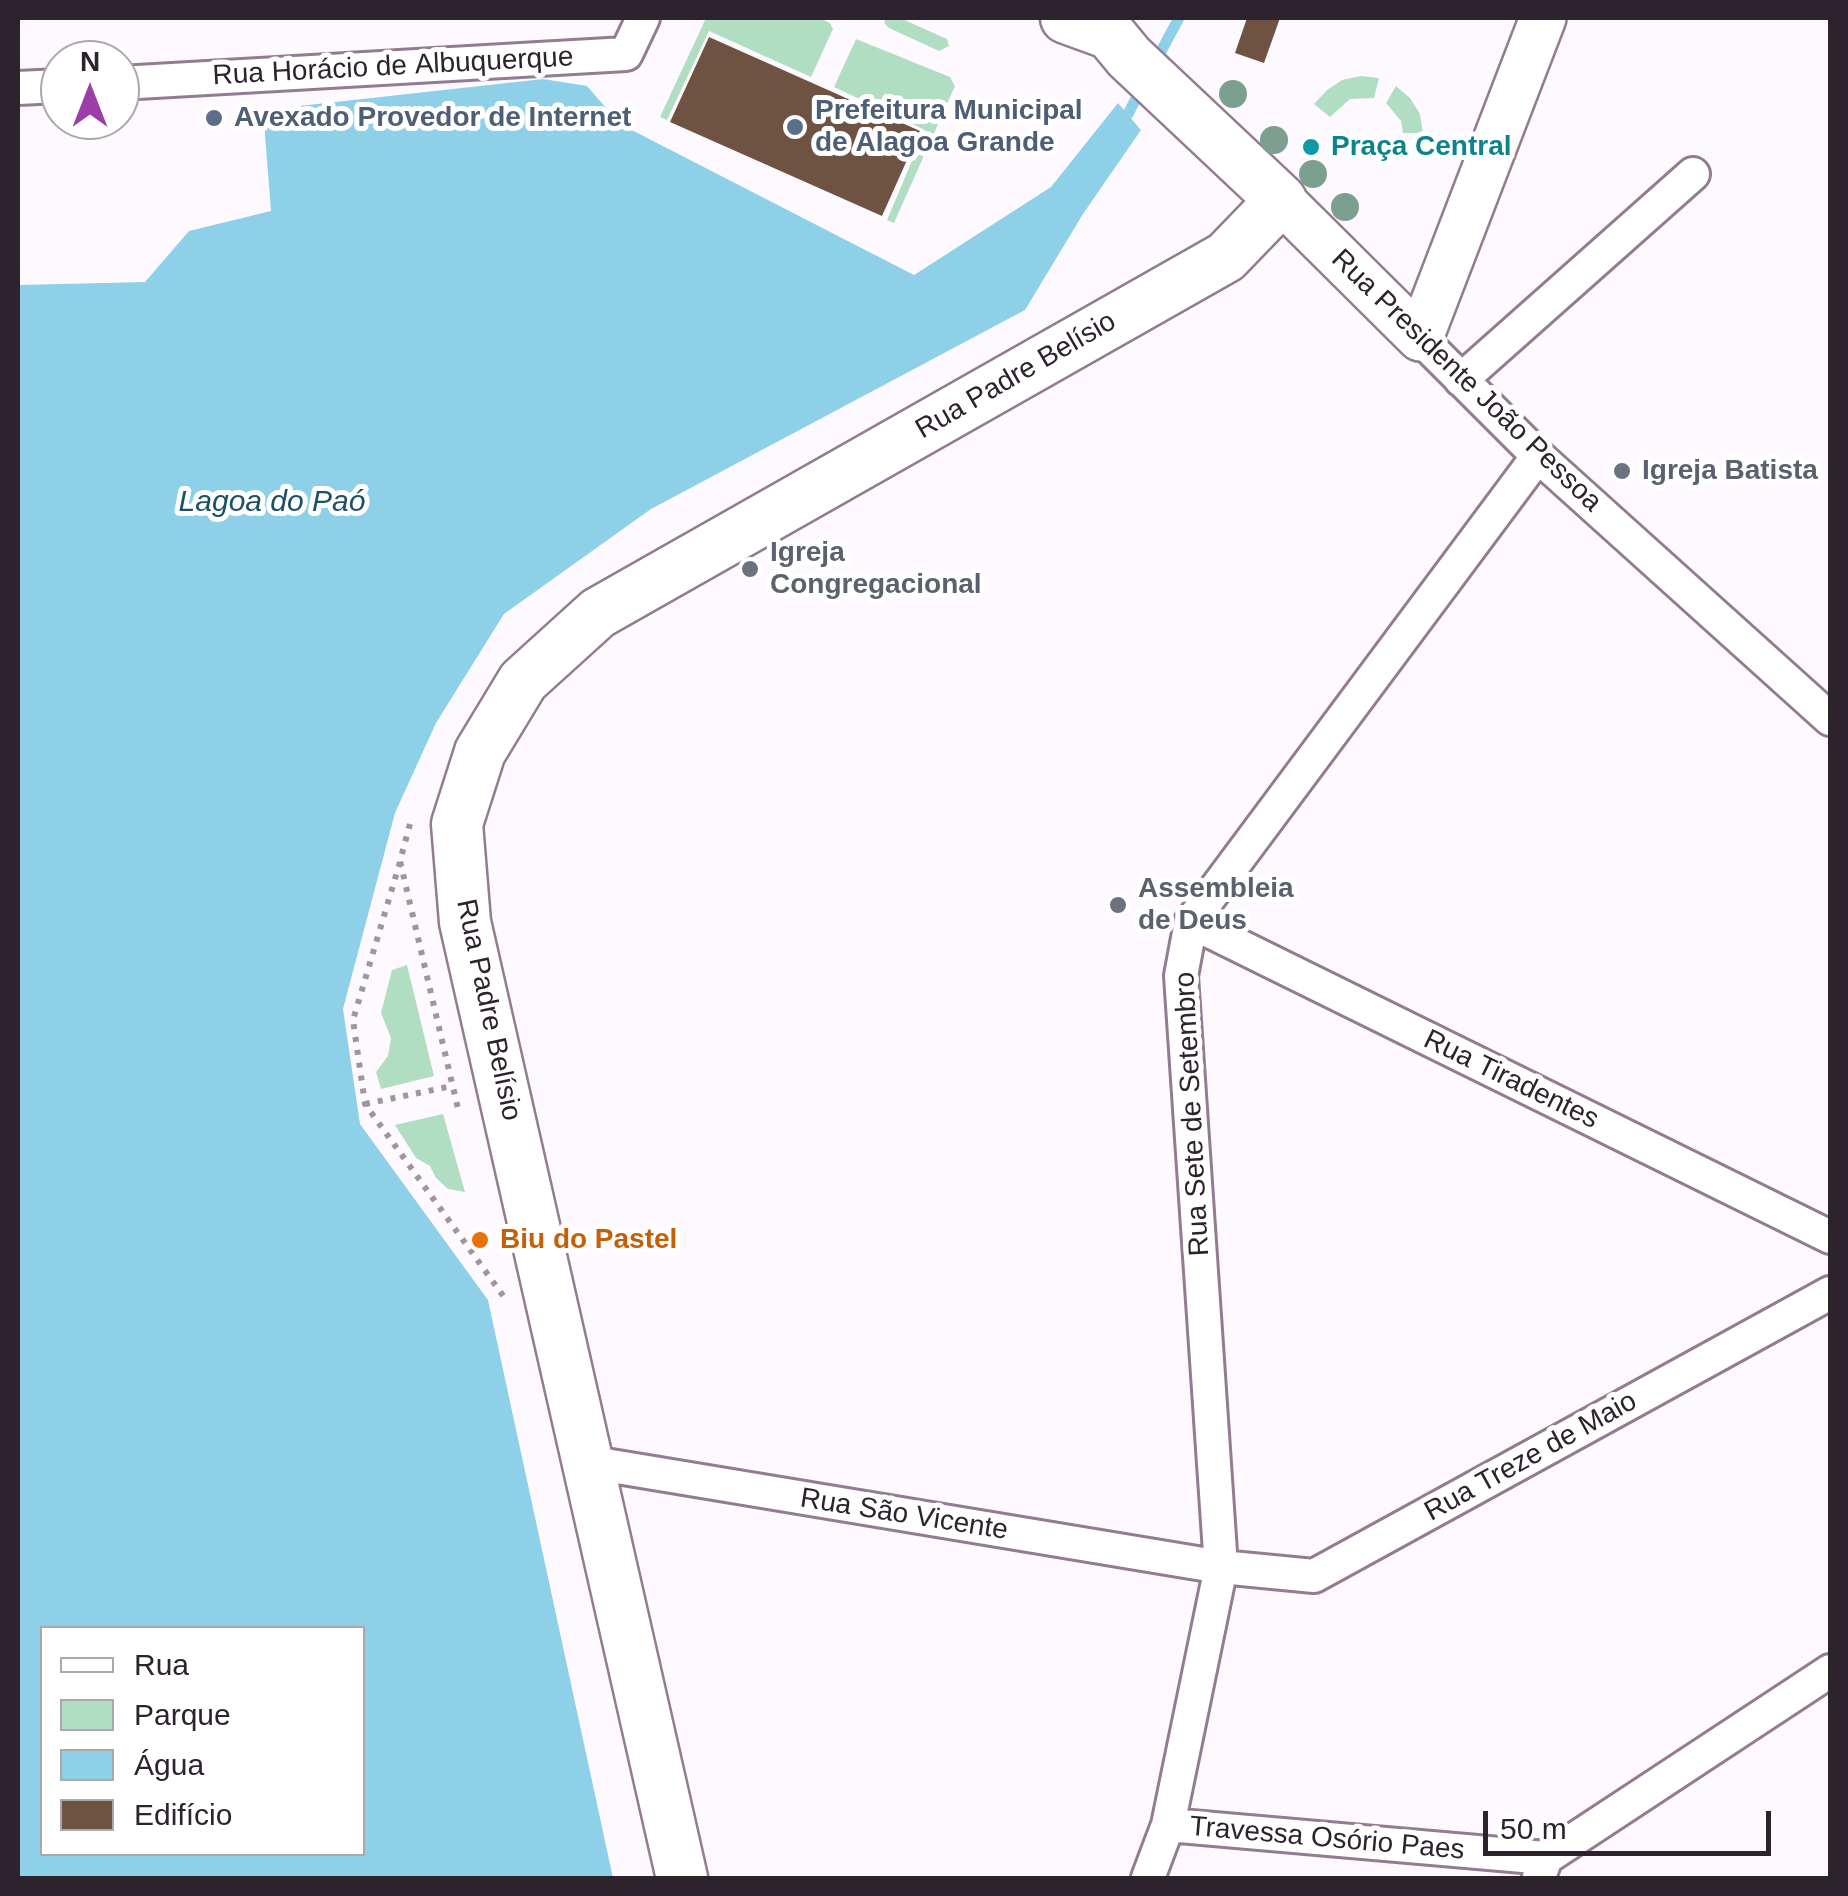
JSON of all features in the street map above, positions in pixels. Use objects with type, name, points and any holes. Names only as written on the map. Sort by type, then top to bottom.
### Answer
[{"type":"main road","name":"Rua Presidente João Pessoa","points":[[1106,32],[1281,200]]},
{"type":"main road","name":"Rua Padre Belísio","points":[[682,1878],[465,922],[457,824],[480,752],[524,681],[598,612],[1226,257],[1281,200]]},
{"type":"street","name":"Rua Horácio de Albuquerque","points":[[140,82],[626,54],[644,18]]},
{"type":"street","points":[[1420,338],[1544,18]]},
{"type":"street","points":[[1461,380],[1692,174]]},
{"type":"street","name":"Rua Presidente João Pessoa","points":[[1281,200],[1538,456],[1830,719]]},
{"type":"street","name":"Rua Sete de Setembro","points":[[1148,1878],[1168,1825],[1220,1567],[1181,976],[1192,922],[1538,456]]},
{"type":"street","name":"Rua Tiradentes","points":[[1192,922],[1830,1237]]},
{"type":"street","name":"Rua Treze de Maio","points":[[1220,1567],[1314,1576],[1830,1293]]},
{"type":"street","name":"Rua São Vicente","points":[[588,1462],[1220,1567]]},
{"type":"street","points":[[1542,1868],[1830,1671]]},
{"type":"street","name":"Travessa Osório Paes","points":[[1168,1825],[1542,1868]]},
{"type":"path","points":[[414,808],[353,1020],[366,1104],[511,1307],[501,1270]]},
{"type":"path","points":[[400,861],[462,1123]]},
{"type":"path","points":[[366,1104],[452,1086]]},
{"type":"green space","points":[[706,18],[820,18],[833,29],[811,77],[709,31],[667,120],[660,117]]},
{"type":"green space","points":[[886,18],[900,18],[947,39],[949,46],[939,51],[889,28],[884,23]]},
{"type":"green space","points":[[856,39],[950,77],[955,86],[894,223],[887,220],[925,130],[834,87]]},
{"type":"green space","points":[[1379,78],[1374,98],[1350,99],[1330,117],[1314,104],[1342,80]]},
{"type":"green space","points":[[1396,86],[1420,114],[1423,133],[1403,133],[1401,121],[1386,103]]},
{"type":"green space","points":[[407,965],[434,1076],[381,1089],[376,1072],[388,1056],[391,1038],[381,1013],[392,970]]},
{"type":"green space","points":[[443,1114],[465,1192],[448,1189],[436,1178],[430,1166],[416,1158],[395,1125]]},
{"type":"water","name":"Lagoa do Paó","points":[[543,79],[587,86],[620,124],[914,275],[1051,187],[1118,103],[1141,130],[1083,214],[1025,310],[651,509],[504,614],[436,723],[395,813],[343,1009],[360,1124],[488,1300],[613,1878],[18,1878],[18,285],[145,282],[189,231],[271,211],[263,110]]},
{"type":"building","points":[[1247,18],[1280,18],[1264,63],[1235,53]]},
{"type":"building","name":"Prefeitura Municipal de Alagoa Grande","points":[[709,37],[920,131],[882,216],[670,122]]},
{"type":"waterway","points":[[1153,66],[1179,18]]},
{"type":"waterway","points":[[1128,114],[1142,87]]},
{"type":"place","name":"Avexado Provedor de Internet","points":[[214,118]]},
{"type":"place","name":"Prefeitura Municipal de Alagoa Grande","points":[[795,127]]},
{"type":"place","name":"Praça Central","points":[[1311,147]]},
{"type":"place","name":"Igreja Batista","points":[[1622,471]]},
{"type":"place","name":"Igreja Congregacional","points":[[750,569]]},
{"type":"place","name":"Assembleia de Deus","points":[[1118,905]]},
{"type":"place","name":"Biu do Pastel","points":[[480,1240]]}]
